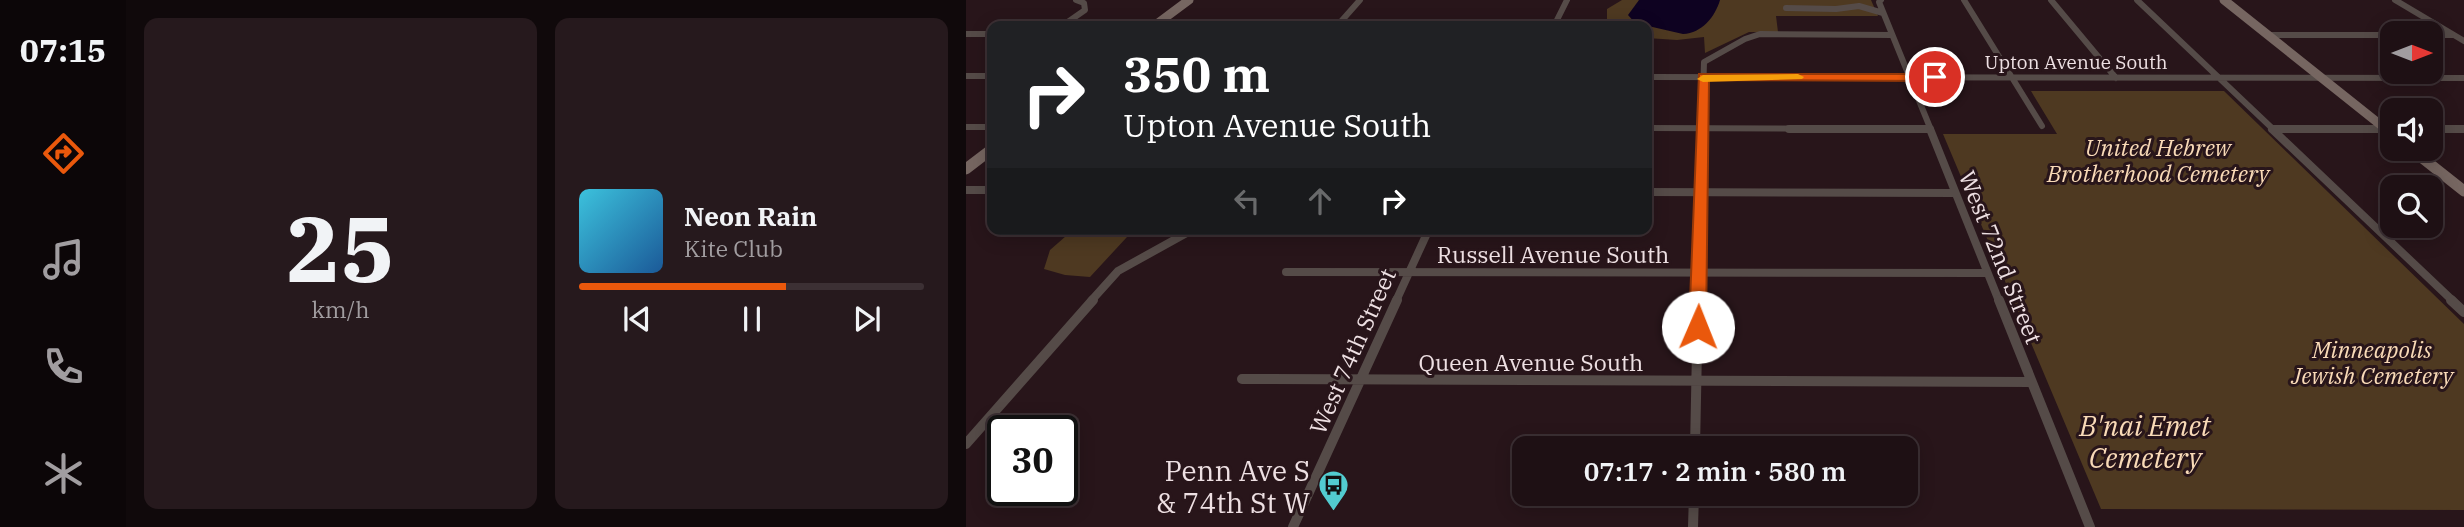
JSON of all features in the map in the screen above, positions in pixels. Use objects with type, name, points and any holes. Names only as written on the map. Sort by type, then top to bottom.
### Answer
[{"type":"street","points":[[1069,21],[1084,10],[1084,4],[1076,0]]},
{"type":"street","points":[[1161,21],[1189,0]]},
{"type":"street","points":[[1341,21],[1360,0]]},
{"type":"street","points":[[1556,21],[1567,0]]},
{"type":"street","name":"West 72nd Street","points":[[1880,0],[1987,273],[2091,527]]},
{"type":"street","points":[[1964,0],[2042,126]]},
{"type":"street","points":[[2051,0],[2116,78]]},
{"type":"street","points":[[2137,0],[2464,312]]},
{"type":"street","points":[[2224,0],[2380,123]]},
{"type":"street","points":[[2395,0],[2464,41]]},
{"type":"street","points":[[1786,8],[1836,9],[1859,5],[1870,11],[1883,13]]},
{"type":"street","points":[[966,34],[987,34]]},
{"type":"street","points":[[1695,436],[1703,77],[1706,59],[1751,36],[1892,35]]},
{"type":"street","points":[[2268,35],[2380,35]]},
{"type":"street","points":[[2443,35],[2464,35]]},
{"type":"street","points":[[966,76],[987,76]]},
{"type":"street","name":"Upton Avenue South","points":[[1652,77],[2464,78]]},
{"type":"street","points":[[966,127],[987,127]]},
{"type":"street","points":[[1652,128],[1930,129]]},
{"type":"street","points":[[2272,129],[2380,131]]},
{"type":"street","points":[[2443,129],[2464,129]]},
{"type":"street","points":[[966,169],[987,153]]},
{"type":"street","points":[[2426,161],[2464,191]]},
{"type":"street","points":[[966,190],[987,190]]},
{"type":"street","points":[[1652,192],[1955,193]]},
{"type":"street","points":[[966,444],[1118,271],[1182,235]]},
{"type":"street","name":"West 74th Street","points":[[1293,527],[1426,235]]},
{"type":"street","name":"Russell Avenue South","points":[[1286,272],[1987,273]]},
{"type":"street","name":"Queen Avenue South","points":[[1242,379],[2031,382]]},
{"type":"street","points":[[1693,527],[1694,506]]},
{"type":"green space","points":[[1622,0],[1871,0],[1878,16],[1776,16],[1778,32],[1749,32],[1705,53],[1704,37],[1677,40],[1652,38],[1652,21],[1609,21],[1607,9]]},
{"type":"green space","points":[[2031,91],[2224,91],[2464,324],[2464,510],[2101,509],[1943,134],[2057,134]]},
{"type":"green space","points":[[1066,236],[1127,237],[1090,277],[1065,275],[1044,269],[1050,250]]},
{"type":"shaded area","points":[[1639,0],[1720,0],[1707,23],[1690,33],[1652,27],[1652,21],[1633,21],[1628,15]]},
{"type":"slow traffic","points":[[1703,79],[1798,77]]},
{"type":"place","name":"Penn Ave S & 74th St W","points":[[1333,513]]},
{"type":"route","points":[[1698,327],[1703,77],[1935,77]]},
{"type":"park label","name":"United Hebrew Brotherhood Cemetery","points":[[2158,160]]},
{"type":"park label","name":"Minneapolis Jewish Cemetery","points":[[2372,362]]},
{"type":"park label","name":"B'nai Emet Cemetery","points":[[2145,441]]}]
